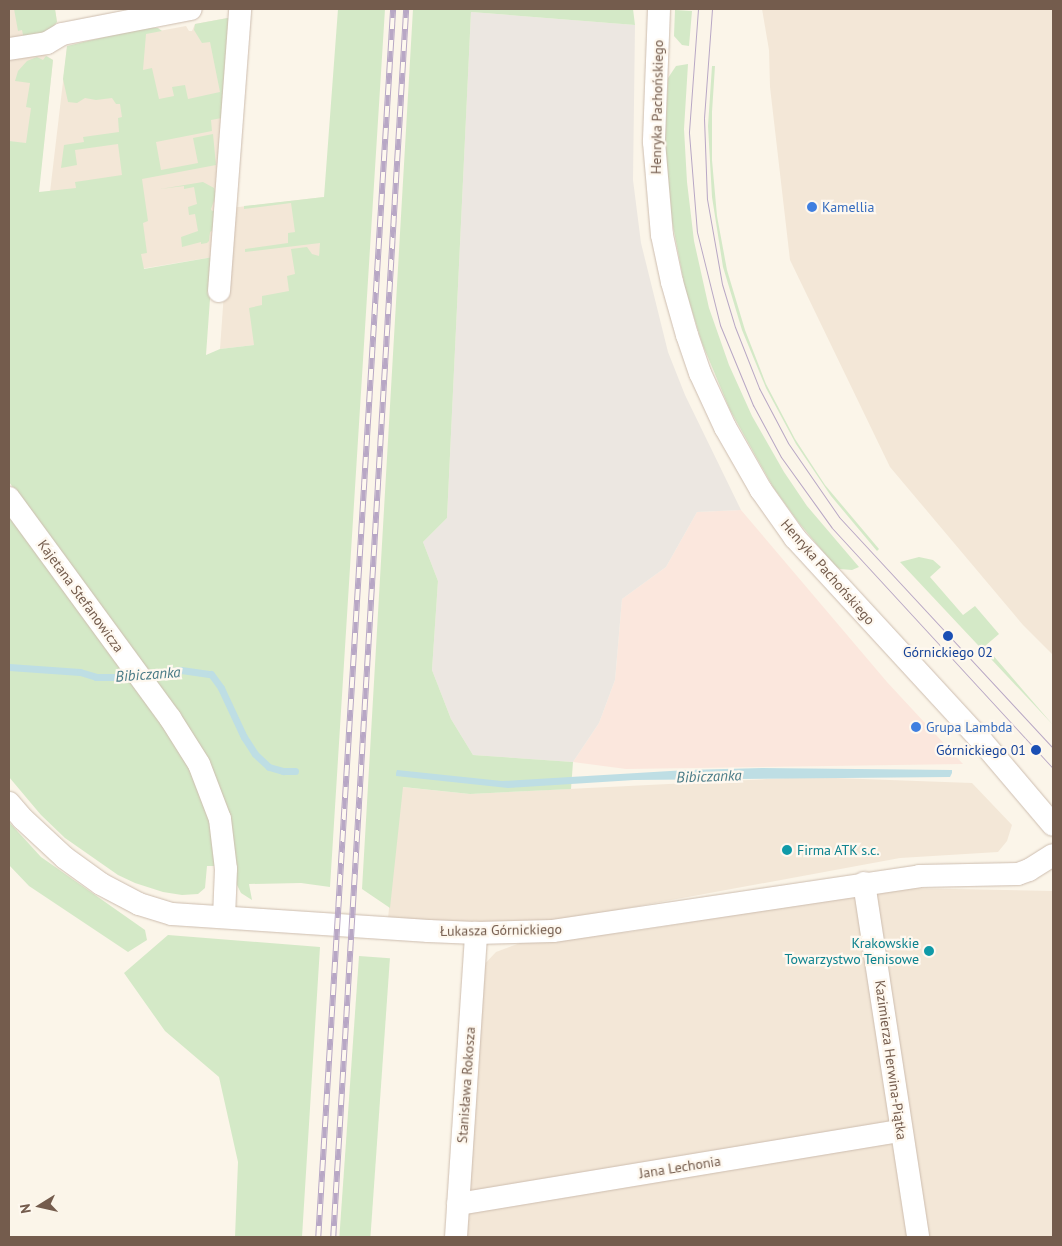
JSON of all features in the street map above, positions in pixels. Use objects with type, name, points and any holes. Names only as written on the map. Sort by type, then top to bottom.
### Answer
[{"type":"street","points":[[9,49],[47,43],[62,34],[191,9]]},
{"type":"street","points":[[219,291],[240,9]]},
{"type":"street","name":"Henryka Pachońskiego","points":[[659,9],[654,142],[661,226],[669,268],[684,326],[700,373],[725,427],[756,482],[795,538],[981,740],[1053,824]]},
{"type":"street","name":"Kajetana Stefanowicza","points":[[9,498],[177,728],[199,764],[218,812],[224,847],[226,870],[224,916]]},
{"type":"street","name":"Łukasza Górnickiego","points":[[9,803],[23,819],[65,858],[101,884],[140,904],[172,914],[476,933],[553,931],[918,876],[1018,874],[1029,870],[1053,855]]},
{"type":"street","name":"Kazimierza Herwina-Piątka","points":[[864,884],[918,1237]]},
{"type":"street","name":"Stanisława Rokosza","points":[[456,1237],[476,933]]},
{"type":"street","name":"Jana Lechonia","points":[[458,1204],[901,1131]]},
{"type":"shaded area","points":[[9,9],[55,9],[57,22],[9,42]]},
{"type":"shaded area","points":[[762,9],[1053,9],[1053,655],[1023,625],[890,467],[790,260],[770,87],[769,50]]},
{"type":"shaded area","points":[[471,12],[635,25],[633,180],[641,243],[668,352],[685,395],[741,510],[697,512],[666,567],[622,599],[615,680],[599,723],[573,762],[473,755],[451,719],[432,670],[438,581],[423,542],[447,518]]},
{"type":"shaded area","points":[[233,17],[213,257],[129,271],[50,192],[67,48],[186,26],[189,31],[192,31],[195,24]]},
{"type":"shaded area","points":[[41,52],[53,60],[41,168],[9,164],[9,58]]},
{"type":"shaded area","points":[[324,197],[313,338],[220,349],[230,208]]},
{"type":"shaded area","points":[[741,510],[887,682],[963,764],[626,769],[573,762],[599,723],[615,680],[622,599],[666,567],[697,512]]},
{"type":"shaded area","points":[[808,777],[972,783],[1012,825],[1007,841],[998,852],[900,858],[552,922],[433,922],[388,918],[402,787],[470,794]]},
{"type":"shaded area","points":[[903,888],[1053,891],[1053,1237],[461,1237],[479,970],[496,952],[520,943],[629,932]]},
{"type":"green space","points":[[14,9],[55,9],[57,22],[45,36],[24,40],[22,30],[18,31]]},
{"type":"green space","points":[[338,9],[385,9],[330,887],[301,883],[249,884],[252,900],[241,893],[235,881],[228,832],[108,618],[9,482],[9,141],[26,143],[31,108],[26,107],[30,83],[15,81],[18,71],[27,61],[37,57],[43,60],[46,56],[53,60],[39,192],[76,188],[75,182],[122,175],[118,144],[75,150],[77,165],[61,168],[64,145],[84,142],[83,137],[119,132],[118,118],[122,117],[120,104],[116,104],[112,98],[96,100],[85,98],[77,103],[68,102],[63,79],[67,46],[146,27],[158,28],[162,31],[146,34],[143,70],[152,68],[159,99],[174,96],[172,87],[185,85],[188,99],[220,92],[210,42],[202,43],[194,30],[195,24],[233,17],[227,117],[211,120],[212,131],[156,142],[161,170],[198,163],[193,138],[213,134],[216,165],[142,179],[148,221],[143,223],[147,253],[141,254],[144,269],[213,257],[206,355],[220,349],[254,345],[249,308],[262,305],[262,296],[289,291],[287,276],[295,274],[291,249],[307,247],[312,254],[319,256],[320,243],[245,252],[245,249],[288,243],[288,233],[295,232],[291,203],[244,209],[244,206],[324,197]]},
{"type":"green space","points":[[413,9],[633,9],[635,25],[471,12],[447,518],[423,542],[438,581],[432,670],[451,719],[473,755],[573,762],[571,789],[470,794],[403,787],[390,908],[362,889]]},
{"type":"green space","points":[[675,10],[692,11],[689,46],[682,45],[674,36]]},
{"type":"green space","points":[[688,64],[684,129],[687,182],[694,241],[709,308],[729,365],[752,416],[784,472],[807,506],[859,567],[852,570],[840,569],[835,566],[799,523],[773,487],[730,410],[702,343],[685,288],[672,221],[665,143],[668,78],[676,66]]},
{"type":"green space","points":[[712,66],[715,66],[712,112],[712,160],[717,216],[727,270],[745,330],[766,384],[795,439],[825,485],[879,549],[877,551],[831,496],[796,444],[766,388],[742,330],[723,267],[712,197],[708,126]]},
{"type":"green space","points":[[203,182],[214,188],[216,195],[211,209],[212,211],[217,210],[216,228],[210,232],[207,243],[201,244],[201,242],[182,247],[181,237],[198,231],[195,214],[189,215],[188,207],[197,204],[194,187],[184,189],[184,186],[160,189]]},
{"type":"green space","points":[[9,510],[137,686],[209,800],[215,866],[207,866],[205,888],[198,894],[182,895],[163,892],[118,875],[65,838],[41,815],[9,777]]},
{"type":"green space","points":[[919,557],[933,560],[941,567],[930,577],[963,615],[975,606],[999,634],[985,646],[1053,725],[900,562]]},
{"type":"green space","points":[[9,822],[41,857],[145,930],[147,940],[128,952],[29,886],[9,865]]},
{"type":"green space","points":[[168,935],[320,947],[302,1237],[235,1237],[238,1162],[219,1077],[165,1031],[124,973]]},
{"type":"green space","points":[[359,956],[390,958],[370,1237],[339,1236]]},
{"type":"water","points":[[762,768],[952,770],[952,773],[950,777],[634,780],[508,788],[396,776],[397,770],[502,781],[687,770]]},
{"type":"waterway","name":"Bibiczanka","points":[[9,667],[80,672],[96,677],[125,677],[181,670],[211,674],[221,688],[244,737],[255,754],[269,767],[283,771],[295,771]]},
{"type":"tram line","points":[[698,9],[689,133],[697,232],[720,325],[753,405],[781,457],[832,528],[1053,768]]},
{"type":"tram line","points":[[712,9],[704,118],[707,199],[722,284],[735,327],[759,388],[788,443],[839,517],[1053,748]]},
{"type":"railway","points":[[318,1237],[393,9]]},
{"type":"railway","points":[[333,1237],[406,9]]},
{"type":"place","name":"Kamellia","points":[[812,207]]},
{"type":"place","name":"Górnickiego 02","points":[[948,636]]},
{"type":"place","name":"Grupa Lambda","points":[[916,727]]},
{"type":"place","name":"Górnickiego 01","points":[[1036,750]]},
{"type":"place","name":"Firma ATK s.c.","points":[[787,850]]},
{"type":"place","name":"Krakowskie Towarzystwo Tenisowe","points":[[929,951]]}]
